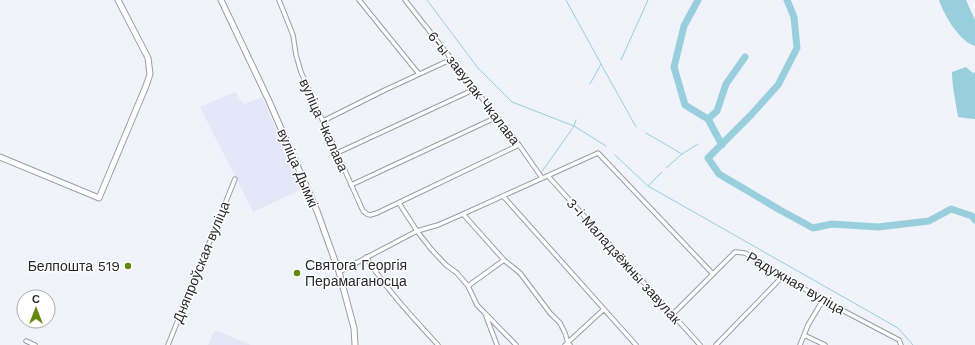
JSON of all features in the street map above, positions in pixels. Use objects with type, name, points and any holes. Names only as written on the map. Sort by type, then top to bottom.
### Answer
[{"type":"street","points":[[0,157],[99,198],[150,74],[148,58],[118,0]]},
{"type":"street","name":"вуліца Дымкі","points":[[221,0],[286,140],[317,212],[339,272],[354,328],[355,344]]},
{"type":"street","name":"вуліца Чкалава","points":[[278,0],[293,35],[296,55],[301,72],[363,211],[370,215],[399,203]]},
{"type":"street","points":[[360,0],[419,74]]},
{"type":"street","name":"6-ы завулак Чкалава","points":[[405,0],[519,145],[542,178]]},
{"type":"street","points":[[323,121],[452,59]]},
{"type":"street","points":[[337,153],[475,89]]},
{"type":"street","points":[[351,186],[497,117]]},
{"type":"street","points":[[516,345],[477,305],[468,286],[457,273],[446,265],[417,231],[399,203],[519,145]]},
{"type":"street","points":[[339,272],[417,231],[438,225],[464,214],[598,153],[713,274],[672,314]]},
{"type":"street","name":"3-і Маладзёжны завулак","points":[[548,176],[700,345]]},
{"type":"street","name":"Дняпроўская вуліца","points":[[168,345],[235,180]]},
{"type":"street","points":[[503,196],[603,310],[636,345]]},
{"type":"street","points":[[464,214],[504,260],[520,273],[550,313],[560,323],[568,344],[603,310]]},
{"type":"street","name":"Радужная вуліца","points":[[713,274],[735,252],[745,253],[784,275],[823,300],[899,340],[901,345]]},
{"type":"street","points":[[366,257],[375,271],[438,345]]},
{"type":"street","points":[[468,286],[504,260]]},
{"type":"street","points":[[716,345],[784,275]]},
{"type":"street","points":[[800,345],[808,325],[823,300]]},
{"type":"street","points":[[486,315],[497,345]]},
{"type":"street","points":[[804,335],[825,345]]},
{"type":"street","points":[[26,341],[35,345]]},
{"type":"shaded area","points":[[235,92],[244,104],[262,97],[302,189],[253,212],[200,107]]},
{"type":"shaded area","points":[[215,330],[251,345],[208,345]]},
{"type":"water","points":[[939,0],[966,0],[975,20],[975,46],[963,39],[953,27],[944,13]]},
{"type":"water","points":[[966,67],[973,73],[975,72],[975,119],[958,117],[953,89],[952,72]]},
{"type":"waterway","points":[[427,0],[478,68],[512,102],[574,126],[541,173]]},
{"type":"waterway","points":[[566,0],[601,64]]},
{"type":"waterway","points":[[621,60],[648,0]]},
{"type":"waterway","points":[[698,0],[684,26],[674,67],[685,105],[708,119],[722,145]]},
{"type":"waterway","points":[[787,0],[794,17],[797,48],[778,85],[750,116],[708,158],[719,174],[813,228],[832,224],[878,227],[929,221],[951,209],[972,216],[975,220]]},
{"type":"waterway","points":[[708,119],[717,111],[726,84],[745,57]]},
{"type":"waterway","points":[[590,84],[601,64],[636,127]]},
{"type":"waterway","points":[[576,120],[574,126],[606,146]]},
{"type":"waterway","points":[[646,133],[682,154],[698,144]]},
{"type":"waterway","points":[[666,168],[682,154]]},
{"type":"waterway","points":[[615,155],[648,186],[662,172]]},
{"type":"waterway","points":[[648,186],[898,328],[913,345]]},
{"type":"place","name":"Белпошта 519","points":[[128,266]]},
{"type":"place","name":"Святога Георгія Перамаганосца","points":[[297,273]]}]
